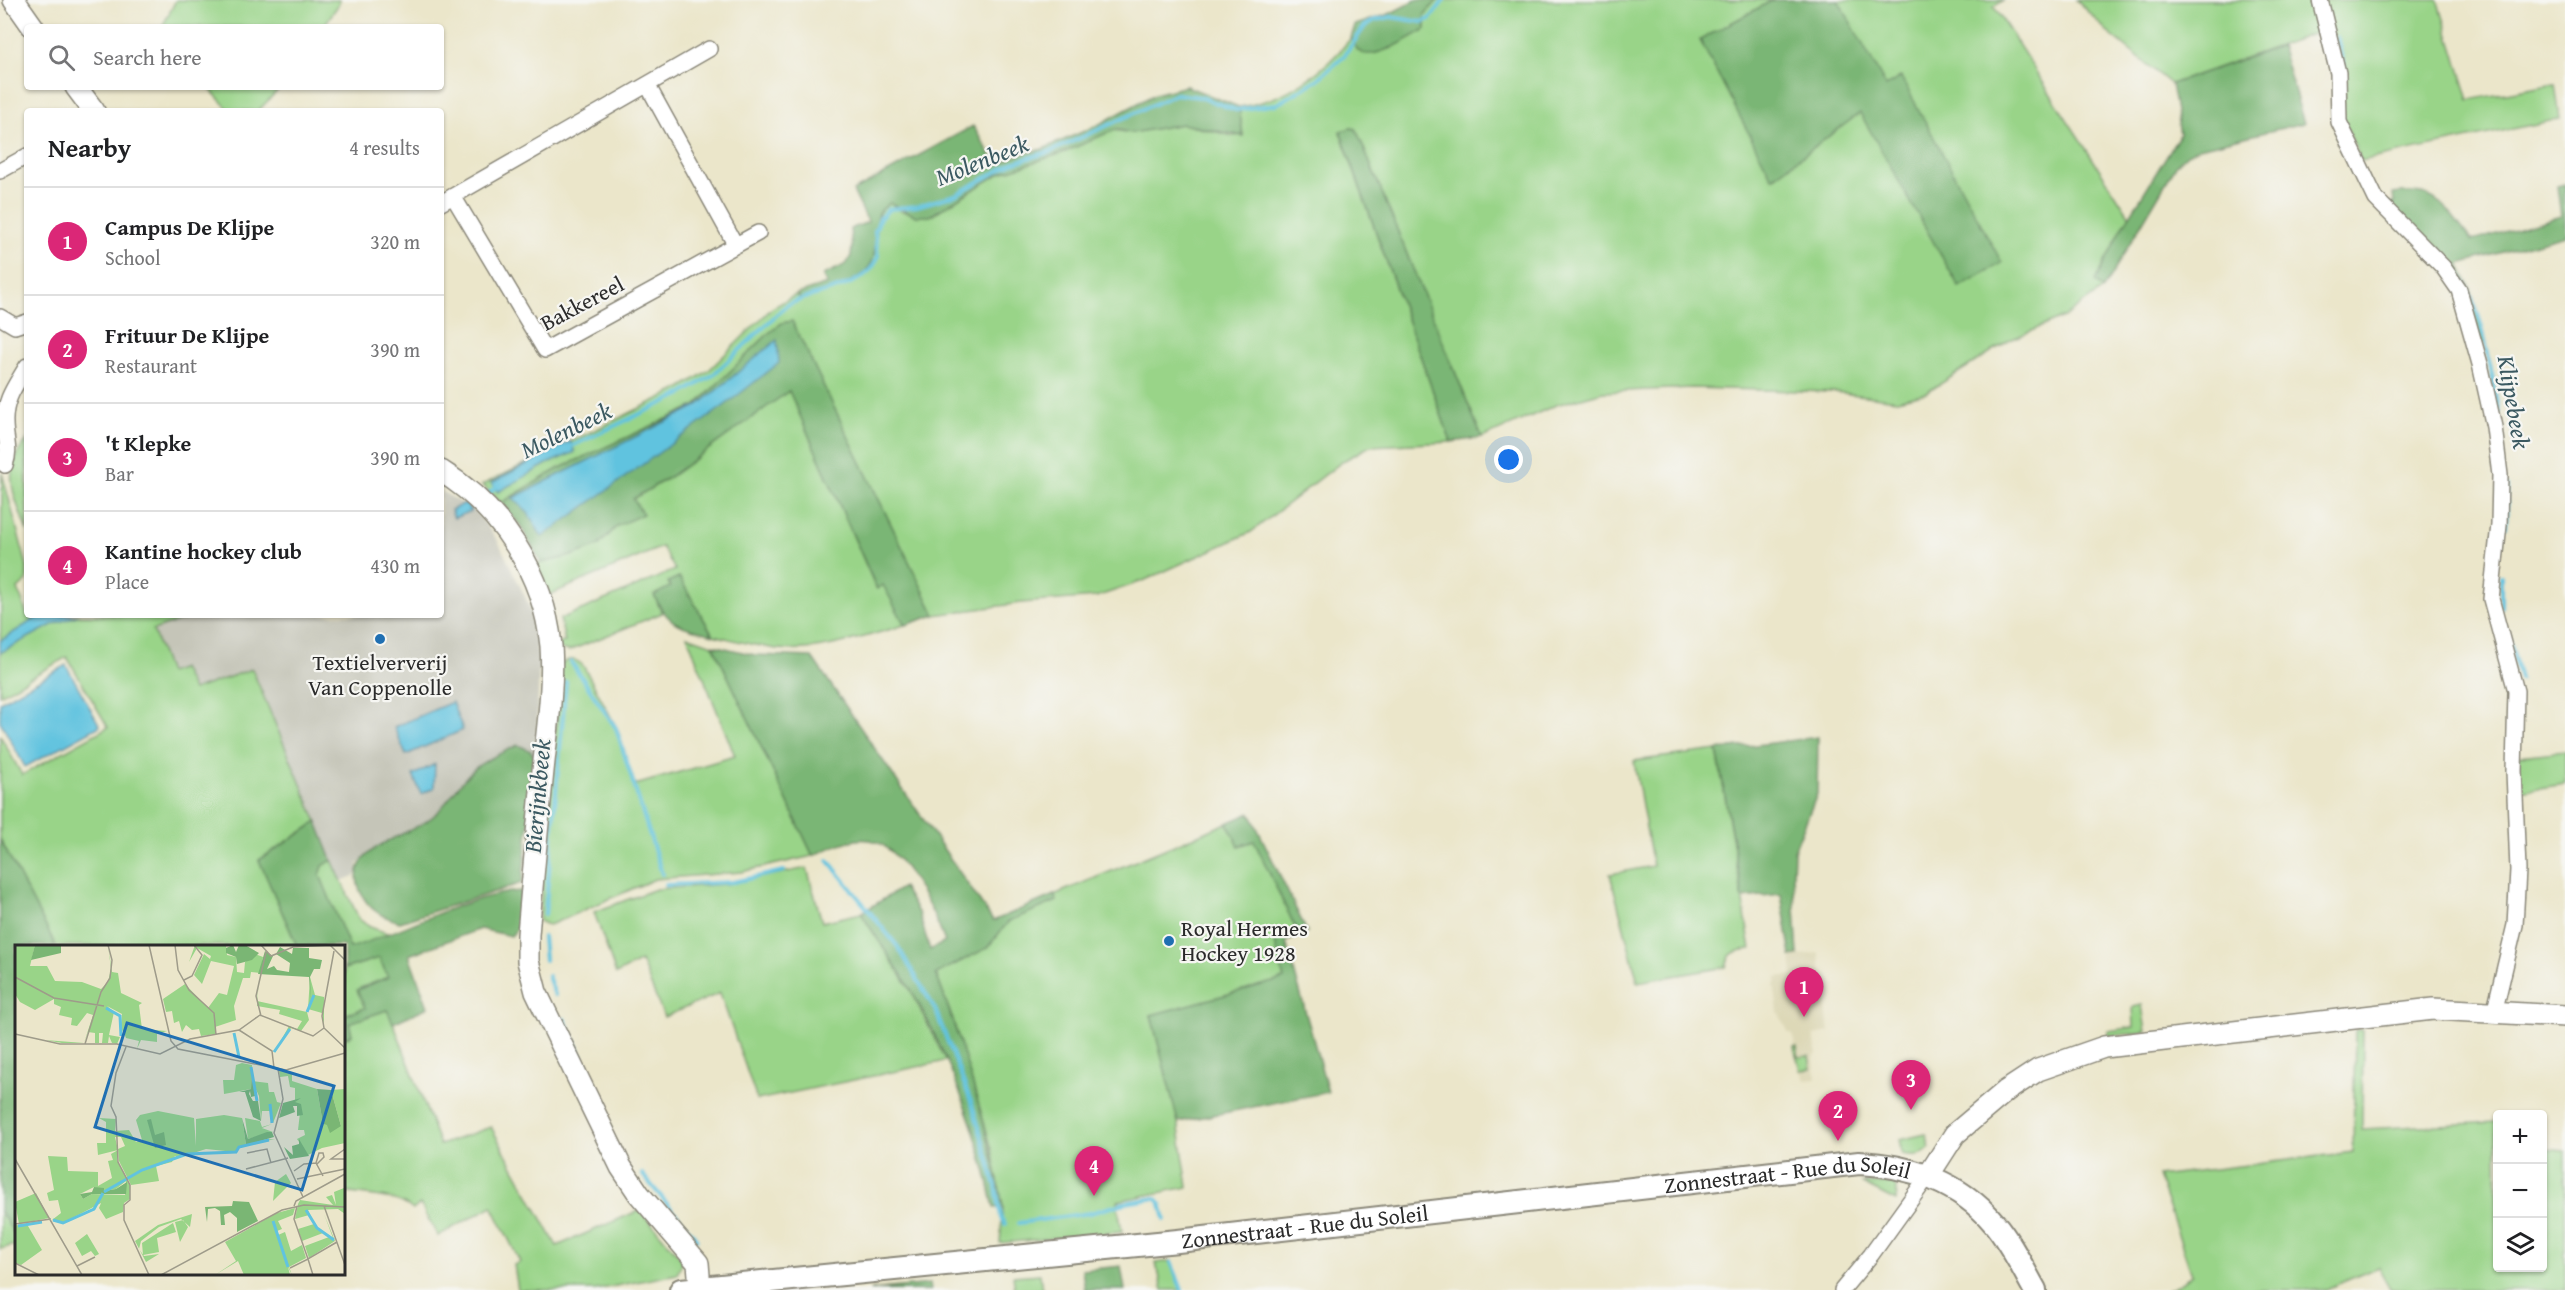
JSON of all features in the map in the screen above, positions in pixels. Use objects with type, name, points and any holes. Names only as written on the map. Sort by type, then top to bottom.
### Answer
[{"type":"main road","name":"Zonnestraat - Rue du Soleil","points":[[691,1289],[745,1287],[1190,1240],[1832,1165],[1884,1165],[1928,1176],[1958,1192],[1994,1223],[2009,1243],[2035,1290]]},
{"type":"street","points":[[14,0],[31,24]]},
{"type":"street","points":[[2320,0],[2338,72],[2339,122],[2376,199],[2443,267],[2459,290],[2480,364],[2494,427],[2500,475],[2499,525],[2491,599],[2516,691],[2514,762],[2518,870],[2514,925],[2494,1012]]},
{"type":"street","name":"Bakkereel","points":[[708,49],[648,86],[447,200],[545,350],[758,233]]},
{"type":"street","points":[[648,86],[735,244]]},
{"type":"street","points":[[78,90],[92,108]]},
{"type":"street","points":[[0,171],[24,158]]},
{"type":"street","points":[[0,317],[15,326],[24,323]]},
{"type":"street","points":[[5,465],[10,453],[5,423],[9,393],[24,370]]},
{"type":"street","points":[[444,473],[479,500],[513,540],[531,575],[543,608],[550,644],[548,725],[528,935],[528,961],[536,992],[621,1167],[639,1194],[698,1263],[691,1289]]},
{"type":"street","points":[[1842,1290],[1871,1255],[1955,1134],[2006,1090],[2038,1070],[2104,1047],[2433,1009],[2565,1016]]},
{"type":"shaded area","points":[[444,493],[461,503],[466,501],[476,511],[498,541],[528,603],[536,632],[539,664],[536,759],[531,751],[518,745],[450,799],[430,819],[369,852],[358,864],[356,875],[341,881],[253,669],[193,690],[169,673],[152,630],[189,618],[444,618]]},
{"type":"shaded area","points":[[1819,953],[1829,1032],[1814,1035],[1817,1055],[1814,1055],[1816,1079],[1805,1080],[1800,1070],[1811,1069],[1809,1056],[1798,1057],[1792,1033],[1789,1033],[1778,1012],[1774,983],[1777,982],[1776,977],[1793,975],[1791,956]]},
{"type":"green space","points":[[176,0],[339,0],[339,4],[325,24],[164,24]]},
{"type":"green space","points":[[1416,0],[1438,0],[1425,14],[1426,29],[1403,42],[1373,54],[1365,54],[1358,50],[1351,38],[1355,25],[1389,14]]},
{"type":"green space","points":[[1438,0],[1773,0],[1700,40],[1773,178],[1860,113],[1900,77],[1886,87],[1838,0],[2003,0],[1994,7],[2131,218],[2124,225],[2095,281],[2103,289],[2064,317],[2010,340],[1926,393],[1897,400],[1835,392],[1692,388],[1603,392],[1556,405],[1482,438],[1356,129],[1351,128],[1340,132],[1451,442],[1370,446],[1343,461],[1251,532],[1143,581],[1096,597],[1021,603],[935,615],[792,321],[782,323],[769,333],[695,406],[558,469],[501,503],[482,485],[679,389],[708,371],[772,308],[797,294],[800,299],[844,284],[864,272],[871,264],[874,254],[879,212],[890,203],[901,211],[930,216],[1000,173],[1065,152],[1112,130],[1132,133],[1182,124],[1233,136],[1243,135],[1239,107],[1272,99],[1287,92],[1315,74],[1351,38],[1358,51],[1390,49],[1426,29],[1425,14]]},
{"type":"green space","points":[[1773,0],[1838,0],[1886,86],[1901,77],[2002,263],[1959,287],[1860,113],[1772,178],[1700,40]]},
{"type":"green space","points":[[2076,0],[2314,0],[2324,30],[2171,84],[2111,35]]},
{"type":"green space","points":[[2323,0],[2438,0],[2469,100],[2555,84],[2560,119],[2361,161],[2343,119]]},
{"type":"green space","points":[[2281,46],[2304,123],[2199,148],[2187,154],[2177,164],[2103,289],[2095,281],[2124,225],[2180,134],[2171,84]]},
{"type":"green space","points":[[1186,86],[1239,107],[1243,136],[1182,124],[1132,133],[1116,129],[1065,152],[1000,173],[930,216],[916,216],[890,203],[879,212],[873,259],[862,274],[842,286],[819,294],[800,299],[797,294],[827,284],[823,275],[849,260],[852,248],[850,229],[868,222],[853,191],[973,126],[997,165],[1015,156],[1043,149],[1096,126],[1155,94]]},
{"type":"green space","points":[[211,90],[278,90],[261,108],[227,108]]},
{"type":"green space","points":[[1356,129],[1482,438],[1451,442],[1340,131]]},
{"type":"green space","points":[[2565,184],[2565,235],[2459,264],[2470,287],[2486,342],[2479,344],[2466,293],[2386,205],[2394,203],[2393,194],[2409,193],[2431,197],[2448,210],[2472,241],[2561,216],[2557,186]]},
{"type":"green space","points":[[792,321],[935,615],[905,625],[883,585],[877,589],[789,391],[671,476],[633,499],[643,514],[617,526],[598,546],[571,556],[541,563],[520,525],[501,503],[558,469],[695,406],[769,333],[782,323]]},
{"type":"green space","points":[[789,390],[876,588],[883,584],[905,625],[842,643],[810,649],[777,649],[753,645],[713,635],[679,577],[671,587],[654,595],[662,613],[569,651],[560,649],[559,643],[565,642],[560,619],[675,570],[662,547],[549,595],[537,564],[571,556],[609,535],[617,526],[642,514],[633,499],[671,476]]},
{"type":"green space","points":[[24,444],[24,523],[12,484],[14,463]]},
{"type":"green space","points":[[2,473],[24,555],[24,584],[18,589],[24,606],[24,618],[188,618],[153,630],[169,673],[182,668],[193,690],[252,669],[317,822],[259,860],[297,945],[55,945],[0,839],[0,735],[22,775],[108,727],[67,657],[0,695]]},
{"type":"green space","points":[[679,577],[713,635],[677,624],[659,606],[654,595],[670,587],[668,582]]},
{"type":"green space","points":[[687,636],[713,645],[813,856],[741,872],[655,879],[552,924],[547,925],[539,921],[561,664],[573,660],[584,667],[618,730],[635,785],[735,756]]},
{"type":"green space","points":[[713,645],[755,655],[812,657],[993,921],[1054,895],[1057,901],[1009,921],[987,948],[936,974],[974,1089],[1003,1207],[994,1208],[971,1123],[938,1041],[911,990],[861,913],[903,887],[919,914],[930,950],[945,942],[934,915],[905,867],[882,845],[870,840],[855,840],[813,856]]},
{"type":"green space","points":[[1818,737],[1817,794],[1794,851],[1793,876],[1798,955],[1791,956],[1781,894],[1743,898],[1717,750]]},
{"type":"green space","points":[[518,745],[531,751],[536,759],[522,883],[400,922],[387,918],[372,908],[361,893],[357,878],[360,865],[367,855],[378,846],[431,818],[473,770],[489,759]]},
{"type":"green space","points":[[1717,750],[1751,949],[1741,950],[1731,955],[1726,967],[1638,982],[1610,874],[1653,866],[1634,761]]},
{"type":"green space","points":[[2565,751],[2565,784],[2519,791],[2519,756]]},
{"type":"green space","points":[[1250,813],[1307,932],[1286,942],[1328,1092],[1178,1122],[1151,1015],[1284,979],[1274,937],[1296,929],[1254,841],[1239,846],[1227,823]]},
{"type":"green space","points":[[317,822],[332,860],[323,866],[320,875],[350,948],[458,906],[521,891],[517,929],[511,936],[480,929],[409,955],[428,1007],[393,1023],[387,1010],[349,1023],[352,1035],[345,1038],[345,1015],[365,1008],[357,990],[388,977],[379,958],[345,969],[345,945],[297,945],[259,860]]},
{"type":"green space","points":[[1227,823],[1239,846],[1254,840],[1296,929],[1274,937],[1284,979],[1151,1015],[1178,1122],[1188,1187],[1117,1201],[1122,1232],[1000,1243],[1003,1207],[992,1149],[953,1020],[936,974],[987,948],[1009,921],[1056,901],[1054,895]]},
{"type":"green space","points":[[0,839],[55,945],[15,945],[15,1235],[0,1211]]},
{"type":"green space","points":[[332,860],[359,919],[370,927],[390,934],[350,949],[320,875],[323,866]]},
{"type":"green space","points":[[807,868],[822,922],[861,913],[910,989],[946,1061],[757,1100],[720,993],[664,1017],[641,961],[616,974],[594,912],[656,889],[727,884]]},
{"type":"green space","points":[[379,958],[388,977],[358,989],[365,1008],[345,1015],[345,969]]},
{"type":"green space","points":[[2142,1005],[2146,1032],[2109,1036],[2108,1031],[2134,1027],[2133,1007]]},
{"type":"green space","points":[[388,1009],[440,1145],[491,1127],[557,1246],[640,1210],[681,1258],[682,1263],[677,1274],[595,1290],[518,1290],[514,1265],[520,1262],[492,1206],[438,1236],[420,1204],[413,1210],[398,1201],[345,1192],[345,1038],[352,1035],[349,1023]]},
{"type":"green space","points":[[2355,1030],[2363,1030],[2362,1129],[2493,1122],[2493,1272],[2547,1272],[2547,1149],[2565,1151],[2565,1290],[2391,1290],[2378,1267],[2324,1290],[2168,1290],[2192,1275],[2158,1176],[2353,1152]]},
{"type":"green space","points":[[1794,1047],[1797,1047],[1799,1057],[1809,1056],[1811,1069],[1800,1070]]},
{"type":"green space","points":[[1926,1134],[1930,1148],[1927,1151],[1917,1155],[1902,1154],[1899,1140]]},
{"type":"green space","points":[[1861,1183],[1894,1184],[1897,1190],[1896,1201]]},
{"type":"green space","points":[[0,1211],[15,1235],[15,1245],[0,1249]]},
{"type":"green space","points":[[1170,1261],[1181,1290],[1163,1290],[1156,1263]]},
{"type":"green space","points":[[1121,1266],[1125,1290],[1085,1290],[1082,1270]]},
{"type":"green space","points":[[1040,1274],[1042,1290],[1015,1290],[1013,1276]]},
{"type":"green space","points":[[930,1284],[931,1290],[870,1290]]},
{"type":"water","points":[[777,340],[779,363],[724,406],[542,537],[528,513],[513,498],[697,406]]},
{"type":"water","points":[[570,441],[575,452],[547,464],[498,492],[491,483]]},
{"type":"water","points":[[465,503],[471,511],[454,518],[451,510]]},
{"type":"water","points":[[36,618],[70,618],[52,625],[0,653],[0,641]]},
{"type":"water","points":[[66,665],[100,726],[25,767],[0,721],[0,702]]},
{"type":"water","points":[[452,702],[463,730],[406,755],[394,727]]},
{"type":"water","points":[[435,764],[434,788],[421,794],[413,775]]},
{"type":"waterway","name":"Molenbeek","points":[[568,448],[680,395],[713,375],[786,306],[850,283],[862,276],[872,268],[878,257],[875,231],[880,218],[889,209],[917,206],[955,195],[1012,163],[1052,151],[1176,94],[1200,97],[1236,110],[1277,104],[1317,80],[1344,56],[1365,26],[1375,20],[1391,17],[1422,22],[1430,19],[1444,0]]},
{"type":"waterway","name":"Klijpebeek","points":[[2337,37],[2344,67]]},
{"type":"waterway","name":"Klijpebeek","points":[[2449,264],[2461,277],[2477,313],[2488,354],[2499,413]]},
{"type":"waterway","name":"Molenbeek","points":[[486,496],[498,485]]},
{"type":"waterway","name":"Klijpebeek","points":[[2506,526],[2507,486]]},
{"type":"waterway","name":"Klijpebeek","points":[[2501,576],[2501,607]]},
{"type":"waterway","name":"Klijpebeek","points":[[2509,637],[2520,679]]},
{"type":"waterway","points":[[571,662],[616,728],[662,874]]},
{"type":"waterway","name":"Bierijnkbeek","points":[[545,914],[566,682]]},
{"type":"waterway","points":[[828,860],[898,947],[935,1009],[972,1104],[996,1186],[1001,1218],[1005,1224]]},
{"type":"waterway","points":[[666,885],[733,882],[784,871]]},
{"type":"waterway","name":"Bierijnkbeek","points":[[543,937],[545,960]]},
{"type":"waterway","name":"Bierijnkbeek","points":[[548,976],[555,995]]},
{"type":"waterway","name":"Bierijnkbeek","points":[[564,1019],[581,1057]]},
{"type":"waterway","name":"Bierijnkbeek","points":[[642,1174],[697,1239]]},
{"type":"waterway","points":[[1019,1223],[1090,1213],[1125,1203],[1156,1198],[1161,1204],[1165,1219]]},
{"type":"waterway","points":[[1171,1262],[1182,1290]]},
{"type":"place","name":"Textielververij Van Coppenolle","points":[[380,639]]},
{"type":"place","name":"Royal Hermes Hockey 1928","points":[[1169,941]]},
{"type":"place","name":"Campus De Klijpe","points":[[1804,1017]]},
{"type":"place","name":"'t Klepke","points":[[1911,1110]]},
{"type":"place","name":"Frituur De Klijpe","points":[[1838,1141]]},
{"type":"place","name":"Kantine hockey club","points":[[1094,1196]]}]
